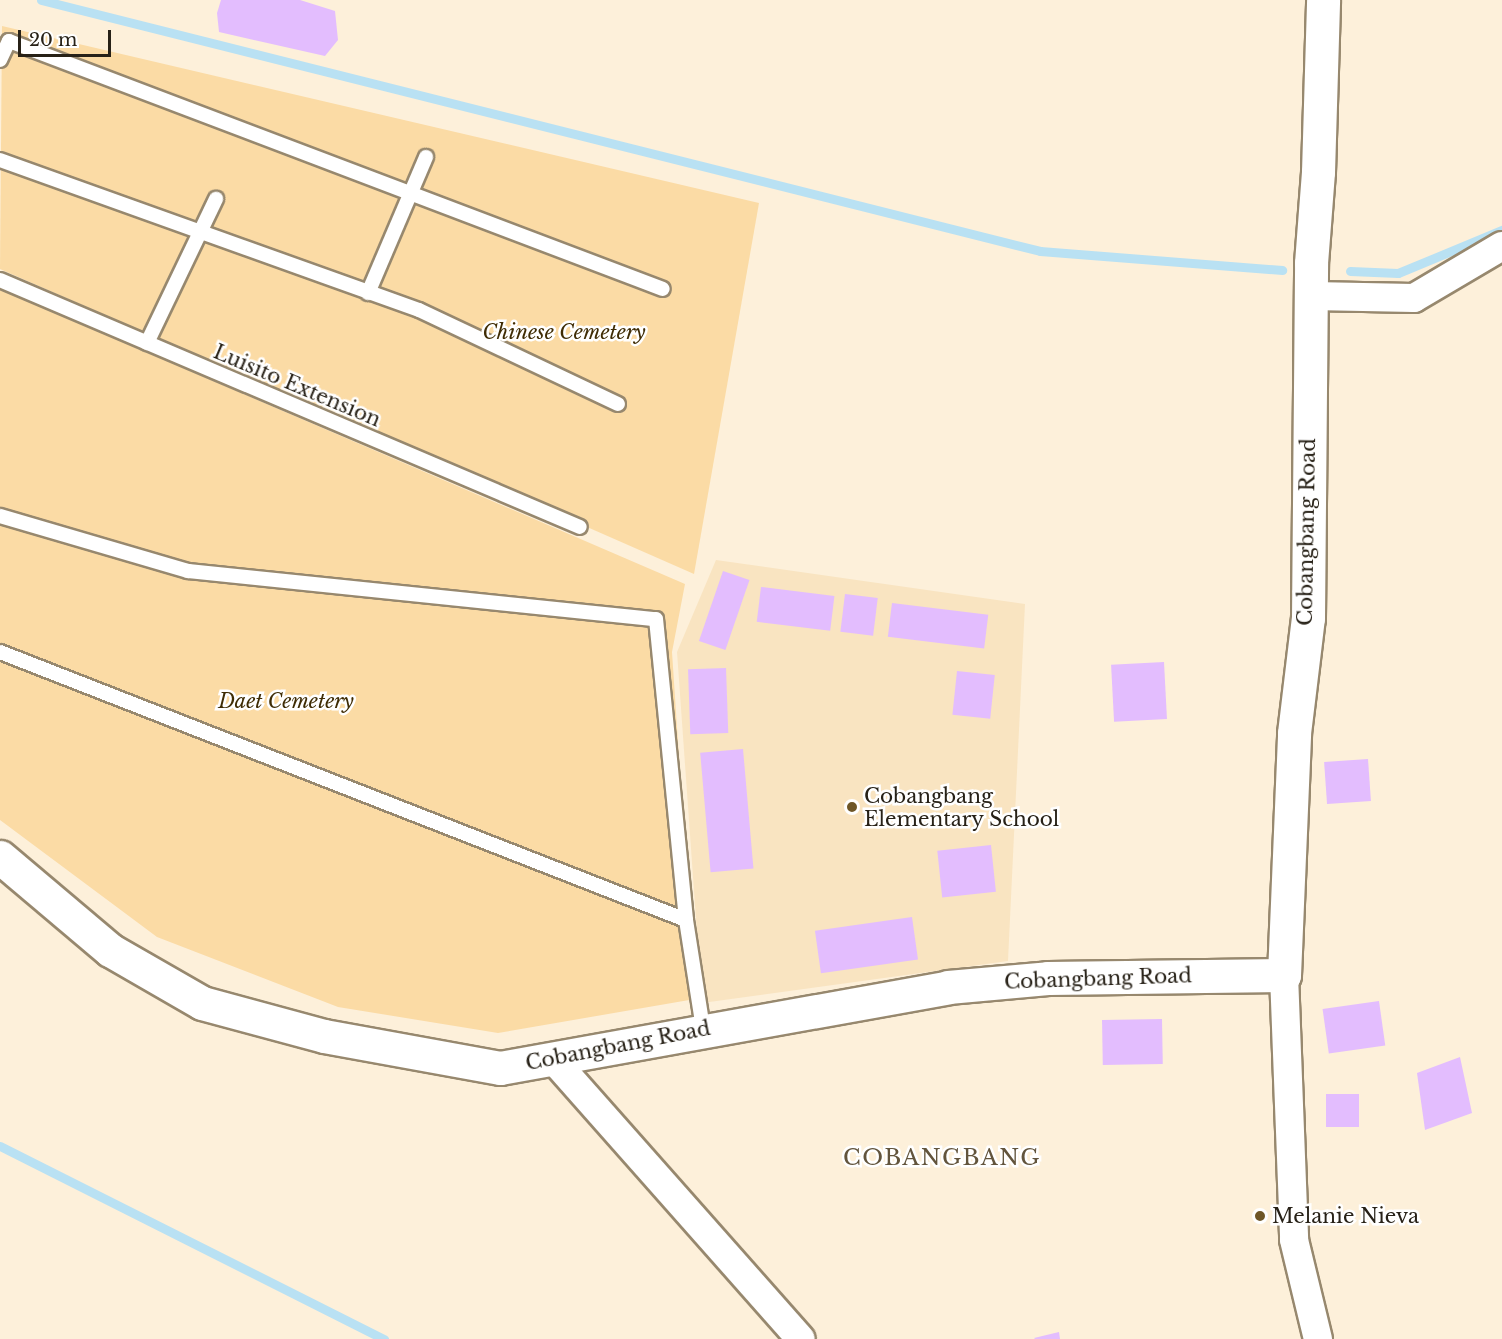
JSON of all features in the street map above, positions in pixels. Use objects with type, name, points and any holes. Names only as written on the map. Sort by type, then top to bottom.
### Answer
[{"type":"street","name":"Cobangbang Road","points":[[0,857],[110,950],[202,1003],[324,1036],[500,1068],[870,999],[999,981],[1284,975],[1294,733],[1308,618],[1312,296],[1323,0]]},
{"type":"street","points":[[1312,296],[1414,298],[1502,246]]},
{"type":"street","points":[[1284,975],[1294,1240],[1318,1339]]},
{"type":"street","points":[[552,1058],[801,1339]]},
{"type":"lane","points":[[0,60],[9,40],[663,290]]},
{"type":"lane","points":[[368,293],[426,157]]},
{"type":"lane","points":[[0,160],[419,310],[618,404]]},
{"type":"lane","points":[[147,343],[216,199]]},
{"type":"lane","name":"Luisito Extension","points":[[0,280],[580,527]]},
{"type":"lane","points":[[0,516],[188,571],[656,619],[686,920],[703,1029]]},
{"type":"lane","points":[[0,651],[686,920]]},
{"type":"shaded area","name":"Cobangbang Elementary School","points":[[716,560],[1025,604],[1008,961],[702,1003],[677,652]]},
{"type":"green space","name":"Chinese Cemetery","points":[[2,26],[759,203],[694,574],[0,269]]},
{"type":"green space","name":"Daet Cemetery","points":[[0,289],[685,584],[672,652],[695,999],[498,1033],[338,1007],[157,937],[0,820]]},
{"type":"building","points":[[221,0],[300,0],[335,11],[338,40],[325,56],[219,32],[217,13]]},
{"type":"building","points":[[723,571],[749,580],[725,650],[699,641]]},
{"type":"building","points":[[761,587],[834,596],[830,631],[757,622]]},
{"type":"building","points":[[845,594],[878,598],[873,636],[840,632]]},
{"type":"building","points":[[892,603],[988,615],[984,649],[888,637]]},
{"type":"building","points":[[1164,662],[1167,719],[1114,722],[1111,665]]},
{"type":"building","points":[[726,668],[728,733],[690,734],[688,669]]},
{"type":"building","points":[[957,671],[995,675],[990,719],[952,715]]},
{"type":"building","points":[[743,749],[753,869],[711,872],[700,753]]},
{"type":"building","points":[[1368,759],[1371,801],[1327,804],[1324,762]]},
{"type":"building","points":[[991,845],[996,892],[942,897],[937,851]]},
{"type":"building","points":[[912,917],[918,960],[821,973],[815,931]]},
{"type":"building","points":[[1379,1001],[1385,1046],[1329,1053],[1323,1009]]},
{"type":"building","points":[[1162,1019],[1163,1064],[1103,1065],[1102,1020]]},
{"type":"building","points":[[1460,1057],[1472,1113],[1425,1130],[1417,1073]]},
{"type":"building","points":[[1326,1094],[1359,1094],[1359,1127],[1326,1127]]},
{"type":"building","points":[[1059,1332],[1060,1339],[1034,1338]]},
{"type":"waterway","points":[[41,0],[1040,251],[1282,270]]},
{"type":"waterway","points":[[1350,271],[1398,273],[1502,230]]},
{"type":"waterway","points":[[0,1146],[384,1339]]},
{"type":"place","name":"Cobangbang Elementary School","points":[[852,807]]},
{"type":"place","name":"Melanie Nieva","points":[[1260,1216]]},
{"type":"district","name":"COBANGBANG","points":[[942,1158]]}]
